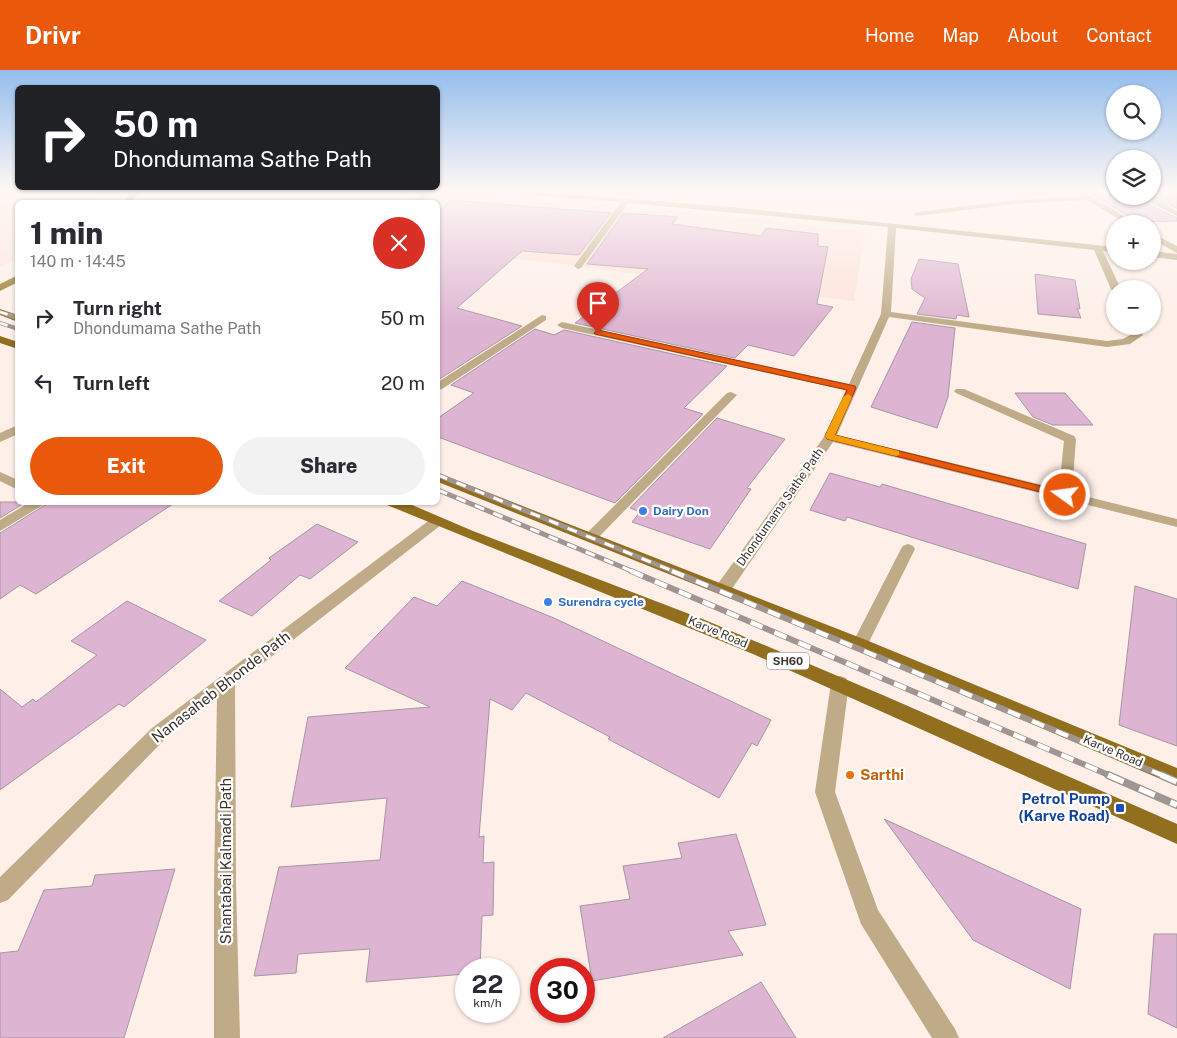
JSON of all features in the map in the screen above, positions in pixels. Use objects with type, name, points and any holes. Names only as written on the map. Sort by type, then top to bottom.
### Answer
[{"type":"main road","points":[[0,288],[15,280]]},
{"type":"main road","points":[[0,312],[15,318]]},
{"type":"main road","points":[[0,339],[15,345]]},
{"type":"main road","name":"Karve Road","points":[[440,477],[860,644],[1177,778]]},
{"type":"main road","name":"Karve Road","points":[[399,505],[436,522],[698,623],[840,683],[1177,834]]},
{"type":"street","points":[[578,266],[600,236]]},
{"type":"street","name":"Dhondumama Sathe Path","points":[[723,589],[830,436],[886,314],[891,236]]},
{"type":"street","points":[[992,236],[1106,249]]},
{"type":"street","points":[[1161,240],[1177,250]]},
{"type":"street","points":[[1097,248],[1112,280]]},
{"type":"street","points":[[1161,255],[1177,257]]},
{"type":"street","points":[[886,314],[1107,344],[1134,339],[1138,335]]},
{"type":"street","points":[[440,386],[542,318]]},
{"type":"street","points":[[562,325],[852,388]]},
{"type":"street","points":[[960,391],[1070,439],[1065,495]]},
{"type":"street","points":[[591,537],[731,396]]},
{"type":"street","points":[[0,438],[15,430]]},
{"type":"street","points":[[830,436],[1177,523]]},
{"type":"street","points":[[0,476],[15,484]]},
{"type":"street","points":[[0,526],[36,505]]},
{"type":"street","name":"Nanasaheb Bhonde Path","points":[[0,892],[159,733],[436,522]]},
{"type":"street","points":[[860,644],[908,549]]},
{"type":"street","name":"Shantabai Kalmadi Path","points":[[226,683],[225,885],[227,1038]]},
{"type":"street","points":[[840,683],[825,792],[869,916],[946,1038]]},
{"type":"shaded area","points":[[0,236],[15,236],[15,260],[0,267]]},
{"type":"shaded area","points":[[440,236],[598,236],[578,266],[440,249]]},
{"type":"shaded area","points":[[602,236],[864,236],[854,301],[581,267]]},
{"type":"building","points":[[440,236],[593,236],[579,255],[522,251],[457,308],[522,326],[440,379]]},
{"type":"building","points":[[607,236],[818,236],[818,246],[828,247],[817,304],[833,307],[794,356],[748,345],[735,358],[575,323],[648,269],[587,264]]},
{"type":"building","points":[[919,259],[958,264],[969,317],[957,315],[956,319],[917,314],[925,298],[912,289],[911,279]]},
{"type":"building","points":[[1035,274],[1075,280],[1080,309],[1077,308],[1081,318],[1038,314]]},
{"type":"building","points":[[912,322],[955,328],[948,397],[937,428],[871,407]]},
{"type":"building","points":[[535,329],[554,335],[564,330],[727,366],[684,408],[703,414],[615,503],[440,438],[440,417],[474,393],[451,385]]},
{"type":"building","points":[[1015,393],[1065,393],[1093,425],[1053,425],[1033,417]]},
{"type":"building","points":[[717,418],[785,439],[747,488],[751,489],[710,549],[632,522],[640,512],[630,508]]},
{"type":"building","points":[[830,473],[880,487],[882,484],[1086,544],[1078,589],[847,517],[845,521],[810,510]]},
{"type":"building","points":[[0,502],[15,502],[15,505],[21,505],[0,518]]},
{"type":"building","points":[[45,505],[171,505],[36,594],[20,585],[0,599],[0,533]]},
{"type":"building","points":[[317,524],[358,542],[310,579],[300,575],[252,616],[219,601],[271,560],[269,558]]},
{"type":"building","points":[[462,581],[554,618],[771,720],[757,746],[752,743],[719,798],[526,693],[512,710],[490,699],[479,837],[484,836],[483,863],[494,862],[493,915],[482,916],[480,958],[455,958],[455,975],[366,982],[370,949],[298,954],[296,973],[254,976],[279,867],[380,860],[387,798],[291,807],[308,717],[430,707],[345,668],[414,597],[437,606]]},
{"type":"building","points":[[1135,586],[1177,599],[1177,746],[1119,725]]},
{"type":"building","points":[[127,601],[206,640],[124,707],[119,704],[0,790],[0,689],[22,707],[33,699],[36,702],[97,655],[71,641]]},
{"type":"building","points":[[884,819],[1081,909],[1070,989],[973,940]]},
{"type":"building","points":[[736,834],[766,925],[728,931],[743,955],[595,980],[595,958],[588,958],[580,906],[630,899],[623,866],[682,858],[678,843]]},
{"type":"building","points":[[175,869],[124,1038],[0,1038],[0,953],[18,951],[44,890],[92,886],[95,875]]},
{"type":"building","points":[[1154,934],[1177,934],[1177,1028],[1148,1014]]},
{"type":"building","points":[[761,982],[796,1038],[663,1038]]},
{"type":"railway","points":[[0,312],[15,317]]},
{"type":"railway","points":[[0,323],[15,328]]},
{"type":"railway","points":[[440,476],[675,572]]},
{"type":"railway","points":[[440,491],[634,572]]},
{"type":"railway","points":[[631,571],[1111,776]]},
{"type":"railway","points":[[672,571],[1164,776]]},
{"type":"railway","points":[[1108,775],[1177,805]]},
{"type":"railway","points":[[1161,775],[1177,782]]},
{"type":"slow traffic","points":[[848,397],[830,436],[896,453]]},
{"type":"place","name":"Dairy Don","points":[[643,511]]},
{"type":"place","name":"Surendra cycle","points":[[548,602]]},
{"type":"place","name":"Sarthi","points":[[850,775]]},
{"type":"place","name":"Petrol Pump (Karve Road)","points":[[1120,808]]},
{"type":"route","points":[[598,333],[852,388],[830,436],[1065,495]]}]
